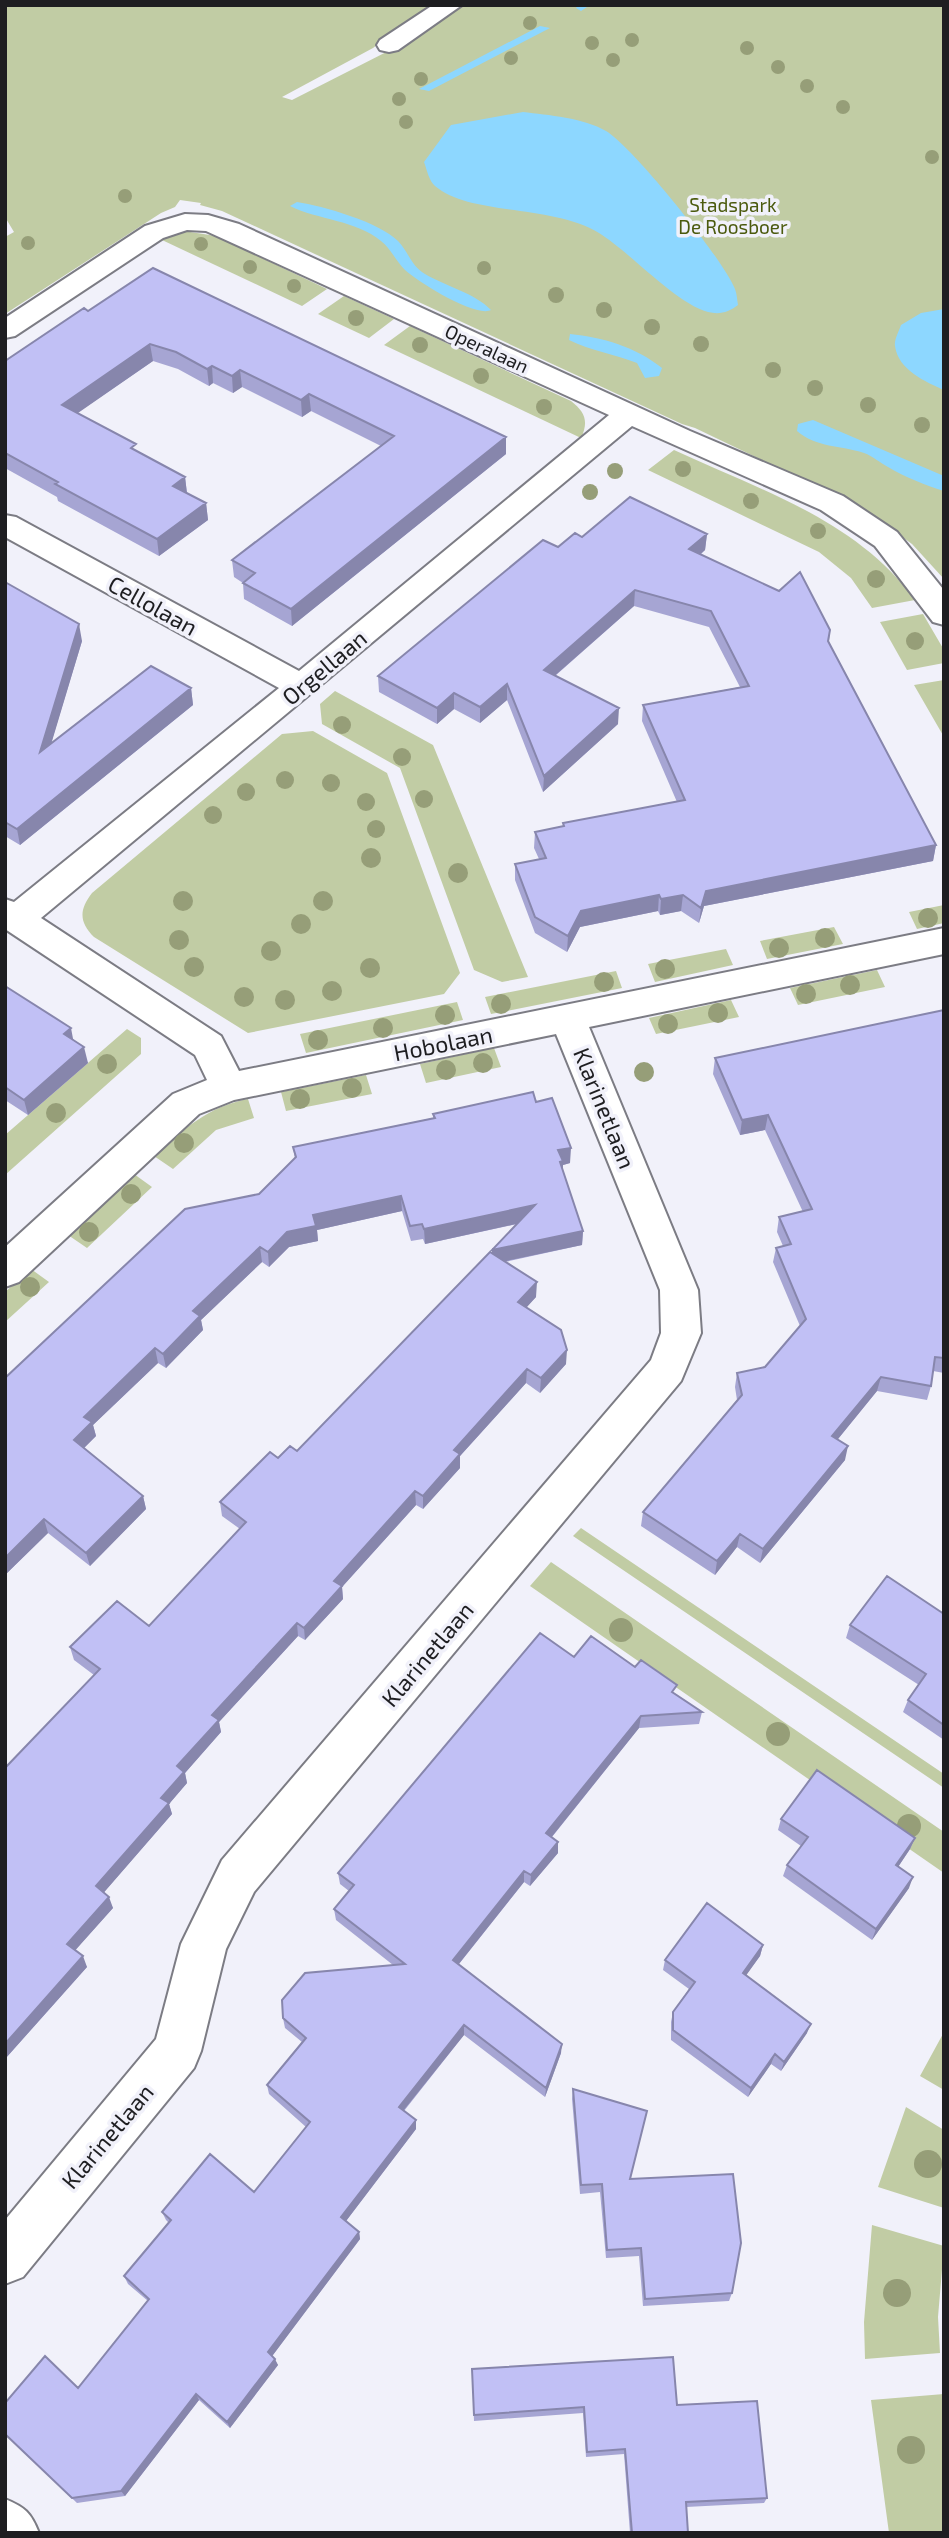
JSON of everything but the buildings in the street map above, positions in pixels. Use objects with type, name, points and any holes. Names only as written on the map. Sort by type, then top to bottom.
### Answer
[{"type":"street","points":[[389,45],[450,5]]},
{"type":"street","name":"Operalaan","points":[[5,330],[154,232],[185,222],[208,223],[230,230],[832,503],[886,539],[944,615]]},
{"type":"street","name":"Orgellaan","points":[[229,1087],[208,1046],[11,916],[301,686],[629,413]]},
{"type":"street","name":"Cellolaan","points":[[5,524],[301,686]]},
{"type":"street","name":"Hobolaan","points":[[5,1271],[186,1104],[229,1087],[944,941]]},
{"type":"street","name":"Klarinetlaan","points":[[5,2259],[177,2051],[204,1944],[239,1876],[667,1369],[681,1333],[679,1290],[568,1018]]},
{"type":"street","points":[[5,2525],[13,2533]]},
{"type":"green space","name":"Stadspark De Roosboer","points":[[5,5],[442,5],[391,34],[373,48],[282,97],[292,100],[406,42],[459,5],[944,5],[944,579],[912,544],[862,508],[695,428],[222,211],[200,205],[201,203],[180,200],[175,207],[161,213],[5,314],[5,237],[14,232],[5,217]]},
{"type":"green space","points":[[184,231],[216,236],[327,289],[302,306],[162,240]]},
{"type":"green space","points":[[344,296],[394,319],[369,338],[318,314]]},
{"type":"green space","points":[[410,326],[571,401],[584,417],[585,427],[581,438],[384,345]]},
{"type":"green space","points":[[674,450],[773,494],[836,528],[865,548],[892,572],[915,600],[872,608],[851,578],[819,552],[648,470]]},
{"type":"green space","points":[[923,614],[944,650],[944,663],[907,670],[880,622]]},
{"type":"green space","points":[[944,680],[944,737],[914,685]]},
{"type":"green space","points":[[335,691],[433,745],[528,977],[502,982],[474,970],[400,768],[322,724],[320,704]]},
{"type":"green space","points":[[313,731],[387,773],[460,973],[444,994],[248,1033],[94,937],[83,921],[83,910],[92,893],[282,734]]},
{"type":"green space","points":[[944,905],[944,923],[917,929],[909,912]]},
{"type":"green space","points":[[834,927],[843,944],[767,959],[760,941]]},
{"type":"green space","points":[[726,949],[733,965],[655,982],[648,964]]},
{"type":"green space","points":[[877,970],[885,987],[798,1005],[790,988]]},
{"type":"green space","points":[[616,971],[622,988],[491,1014],[485,997]]},
{"type":"green space","points":[[731,1000],[739,1017],[656,1034],[649,1018]]},
{"type":"green space","points":[[457,1002],[463,1020],[306,1053],[300,1034]]},
{"type":"green space","points":[[127,1029],[141,1038],[141,1054],[5,1175],[5,1135]]},
{"type":"green space","points":[[494,1048],[501,1067],[426,1083],[420,1064]]},
{"type":"green space","points":[[366,1075],[372,1094],[286,1111],[281,1092]]},
{"type":"green space","points":[[248,1099],[254,1118],[216,1130],[173,1169],[154,1156],[186,1128],[209,1113]]},
{"type":"green space","points":[[134,1174],[152,1187],[87,1248],[68,1235]]},
{"type":"green space","points":[[31,1269],[49,1282],[5,1322],[5,1292]]},
{"type":"green space","points":[[581,1528],[944,1774],[944,1788],[573,1536]]},
{"type":"green space","points":[[551,1562],[944,1832],[944,1873],[530,1586]]},
{"type":"green space","points":[[944,2032],[944,2090],[920,2076]]},
{"type":"green space","points":[[906,2107],[944,2130],[944,2208],[878,2187]]},
{"type":"green space","points":[[872,2225],[944,2246],[938,2317],[940,2353],[865,2359],[864,2322]]},
{"type":"green space","points":[[944,2394],[944,2531],[889,2533],[871,2400]]},
{"type":"water","points":[[523,112],[587,123],[606,131],[619,141],[656,181],[714,254],[735,289],[738,305],[716,313],[695,307],[667,288],[611,241],[580,224],[536,213],[469,202],[450,195],[433,184],[424,162],[451,125]]},
{"type":"water","points":[[297,202],[335,211],[378,227],[398,241],[420,271],[477,299],[491,310],[473,309],[447,298],[405,270],[385,244],[371,234],[349,224],[290,206]]},
{"type":"water","points":[[944,309],[944,390],[921,379],[907,368],[897,354],[895,344],[901,325],[921,313]]},
{"type":"water","points":[[570,334],[606,341],[641,354],[662,368],[659,376],[645,378],[637,363],[577,344],[569,340]]},
{"type":"water","points":[[813,420],[944,476],[944,491],[901,474],[867,454],[821,443],[797,431],[798,424]]},
{"type":"waterway","points":[[581,8],[585,5]]},
{"type":"waterway","points":[[425,89],[544,28]]}]
